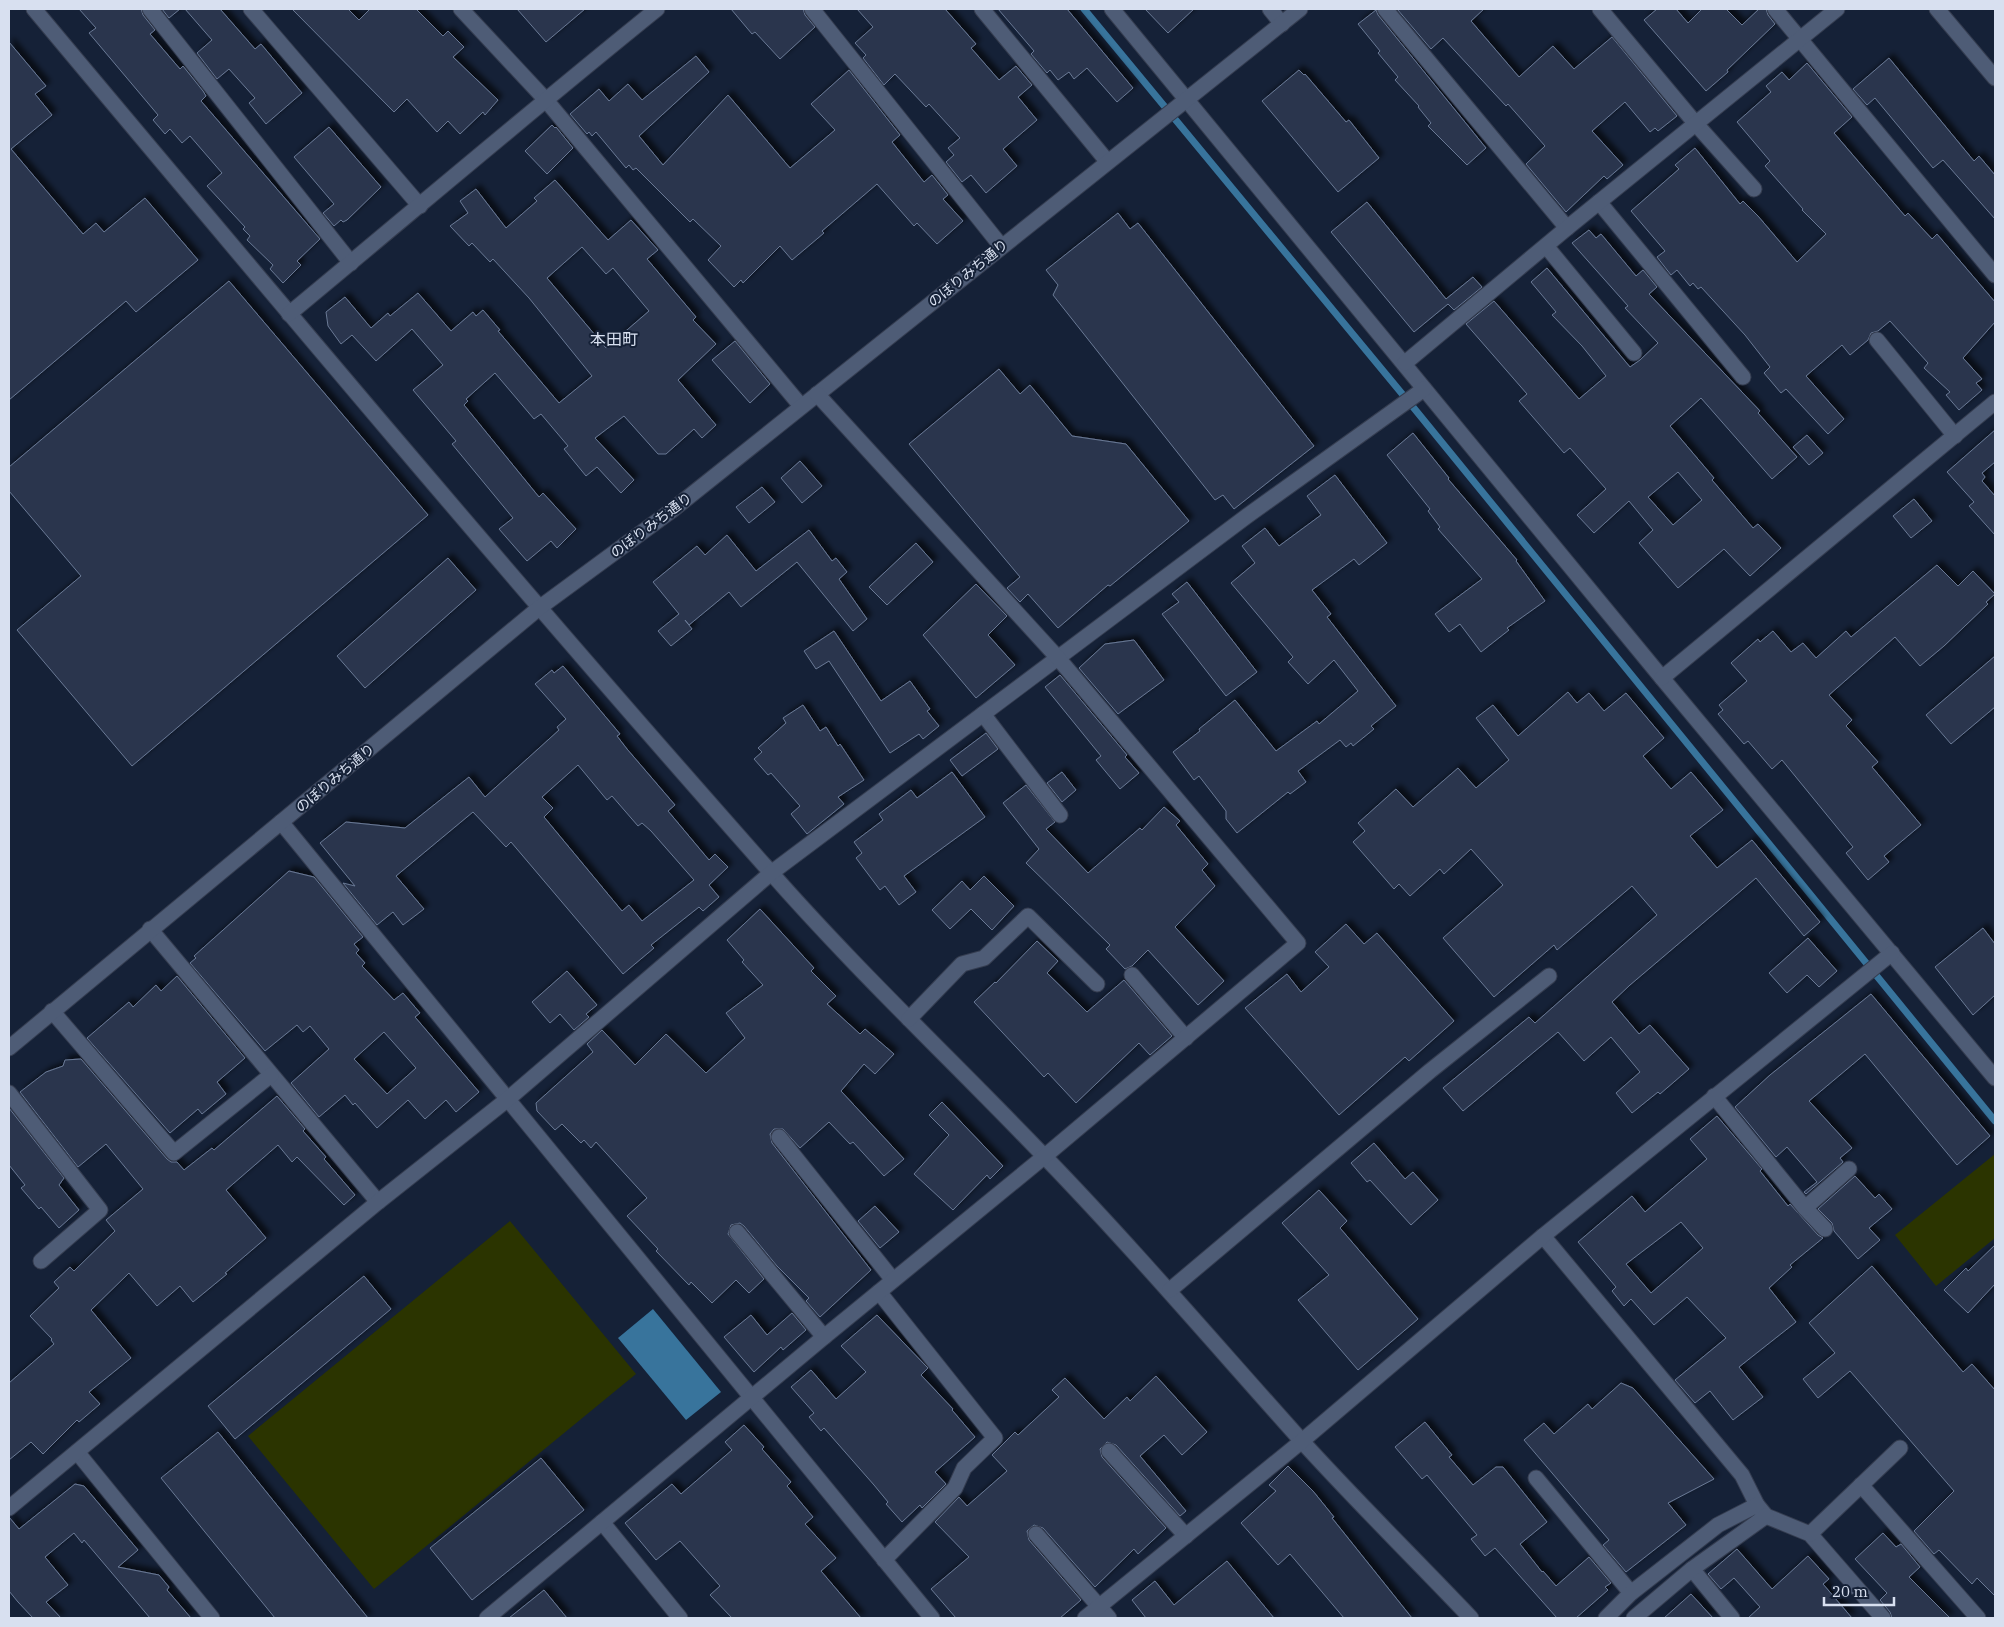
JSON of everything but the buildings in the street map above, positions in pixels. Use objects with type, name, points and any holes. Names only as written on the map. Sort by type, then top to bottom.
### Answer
[{"type":"street","points":[[34,9],[289,314],[539,608],[771,873],[909,1019],[1045,1156],[1170,1290],[1302,1441],[1471,1618]]},
{"type":"street","points":[[150,9],[351,263]]},
{"type":"street","points":[[251,9],[420,206]]},
{"type":"street","points":[[462,9],[545,99],[801,406]]},
{"type":"street","points":[[289,314],[420,206],[545,99],[657,9]]},
{"type":"street","points":[[812,9],[1002,246]]},
{"type":"street","points":[[982,9],[1107,161]]},
{"type":"street","points":[[1112,9],[1182,102],[1405,363],[1424,389],[1662,678],[1995,1078]]},
{"type":"street","points":[[1270,9],[1282,24]]},
{"type":"street","name":"のぼりみち通り","points":[[9,1048],[539,608],[671,511],[1107,161],[1300,9]]},
{"type":"street","points":[[1384,9],[1568,228]]},
{"type":"street","points":[[1600,9],[1696,124],[1754,189]]},
{"type":"street","points":[[1776,9],[1995,275]]},
{"type":"street","points":[[1405,363],[1837,9]]},
{"type":"street","points":[[1937,9],[1995,78]]},
{"type":"street","points":[[1600,202],[1743,378]]},
{"type":"street","points":[[1546,246],[1634,352]]},
{"type":"street","points":[[1878,340],[1955,436]]},
{"type":"street","points":[[9,1508],[378,1202],[508,1099],[771,873],[1247,516],[1424,389]]},
{"type":"street","points":[[487,1618],[824,1337],[1045,1156],[1298,943],[1058,658],[817,394]]},
{"type":"street","points":[[1662,678],[1995,402]]},
{"type":"street","points":[[983,714],[1060,815]]},
{"type":"street","points":[[281,822],[932,1618]]},
{"type":"street","points":[[909,1019],[962,964],[984,958],[1028,916],[1097,984]]},
{"type":"street","points":[[150,929],[378,1202]]},
{"type":"street","points":[[1085,1618],[1104,1613],[1186,1536],[1302,1441],[1543,1236],[1892,953]]},
{"type":"street","points":[[1132,975],[1186,1038]]},
{"type":"street","points":[[1170,1290],[1430,1071],[1548,976]]},
{"type":"street","points":[[52,1011],[174,1153],[271,1075]]},
{"type":"street","points":[[9,1093],[100,1210],[41,1261]]},
{"type":"street","points":[[1714,1096],[1805,1208],[1825,1229]]},
{"type":"street","points":[[779,1137],[893,1280]]},
{"type":"street","points":[[1805,1208],[1849,1169]]},
{"type":"street","points":[[737,1232],[824,1337]]},
{"type":"street","points":[[1543,1236],[1742,1475],[1761,1510],[1810,1534],[1883,1618]]},
{"type":"street","points":[[879,1292],[995,1438],[964,1468],[955,1488],[884,1560]]},
{"type":"street","points":[[1810,1534],[1900,1448]]},
{"type":"street","points":[[1109,1451],[1186,1536]]},
{"type":"street","points":[[77,1452],[212,1618]]},
{"type":"street","points":[[1536,1478],[1631,1593]]},
{"type":"street","points":[[1861,1485],[1978,1618]]},
{"type":"street","points":[[1634,1618],[1761,1510]]},
{"type":"street","points":[[1606,1618],[1631,1593],[1718,1525],[1761,1510]]},
{"type":"street","points":[[602,1522],[680,1618]]},
{"type":"street","points":[[1036,1534],[1104,1613]]},
{"type":"street","points":[[1692,1569],[1732,1618]]},
{"type":"green space","points":[[1995,1154],[1995,1238],[1936,1286],[1895,1235]]},
{"type":"green space","points":[[510,1221],[636,1374],[374,1589],[248,1436]]},
{"type":"water","points":[[653,1309],[721,1392],[686,1420],[618,1338]]},
{"type":"waterway","points":[[1084,9],[1413,407],[1995,1121]]},
{"type":"district","name":"本田町","points":[[614,339]]}]
